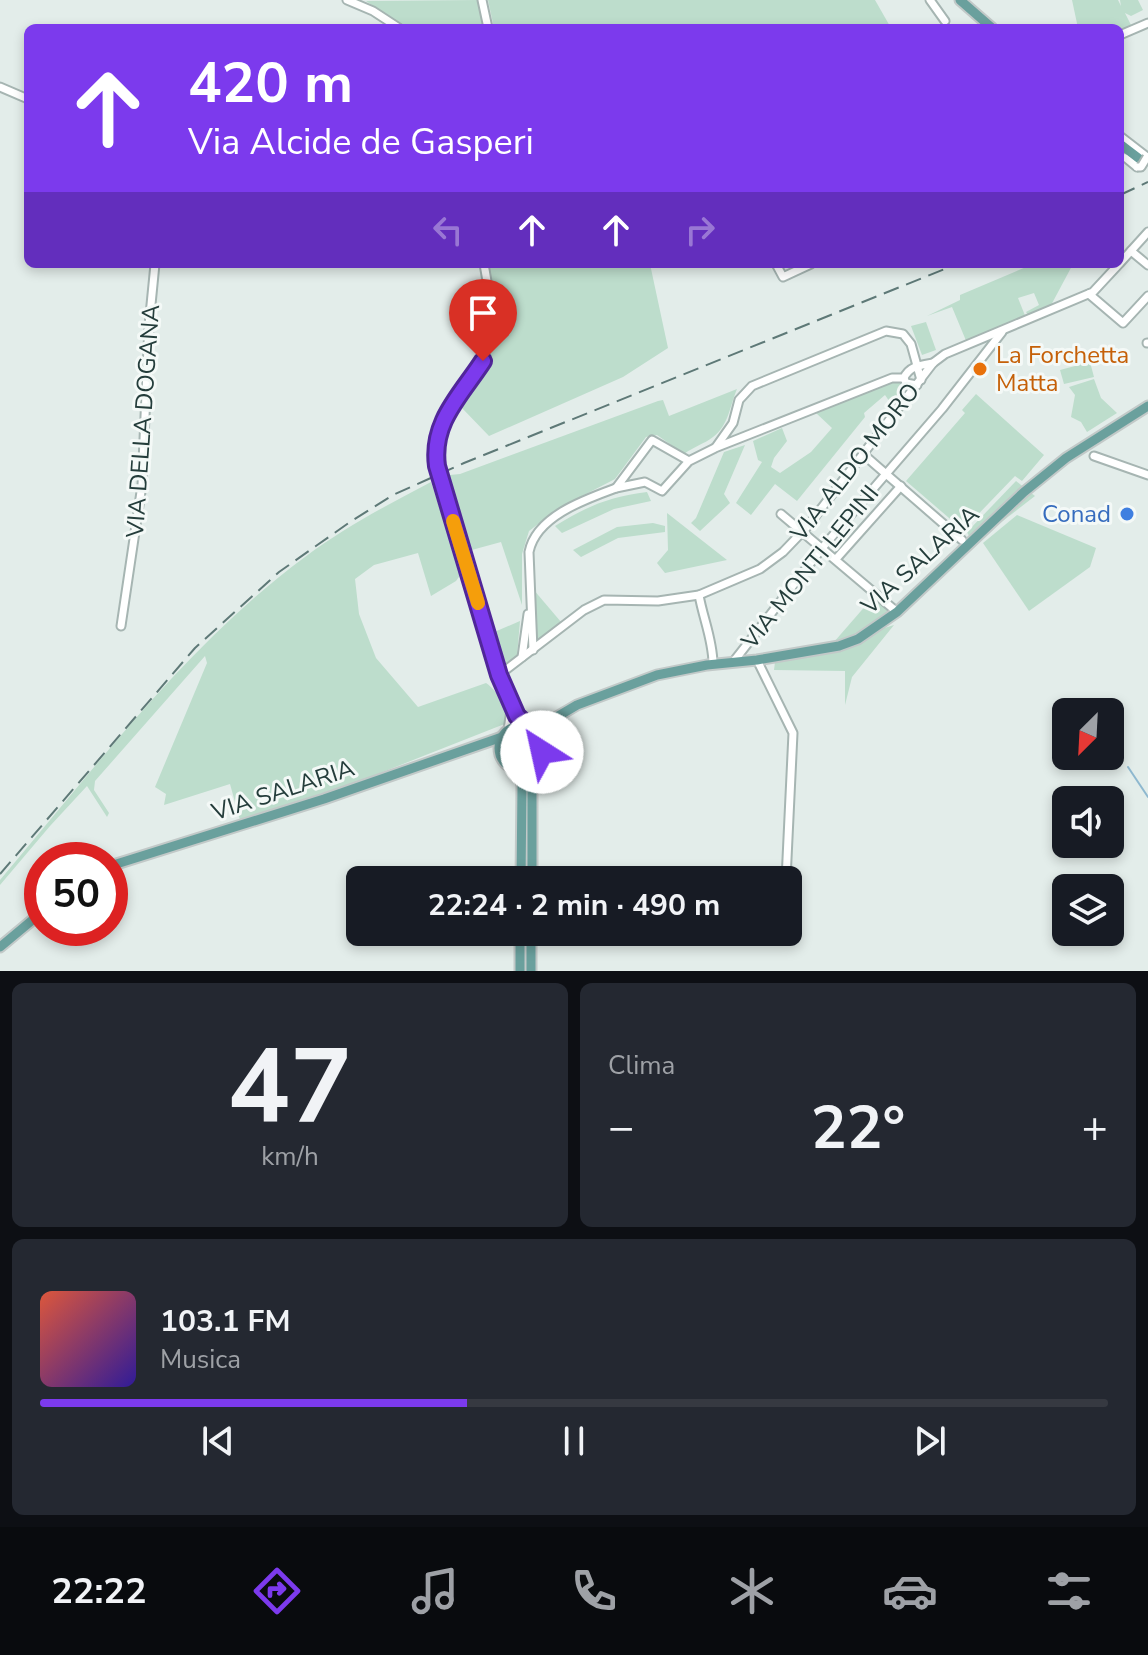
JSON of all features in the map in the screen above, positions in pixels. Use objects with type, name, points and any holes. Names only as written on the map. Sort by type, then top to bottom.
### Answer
[{"type":"main road","points":[[960,0],[988,24]]},
{"type":"main road","points":[[1124,147],[1142,162]]},
{"type":"main road","name":"VIA SALARIA","points":[[128,860],[324,799],[505,733],[553,721],[577,705],[636,682],[678,670],[839,646],[866,634],[897,612],[1024,492],[1066,458],[1148,406]]},
{"type":"main road","points":[[467,749],[487,750],[519,770],[540,759],[542,744],[553,721]]},
{"type":"main road","points":[[527,727],[540,737],[542,744]]},
{"type":"main road","points":[[503,761],[499,749],[505,733]]},
{"type":"main road","points":[[532,866],[535,764]]},
{"type":"main road","points":[[519,770],[522,786],[521,866]]},
{"type":"main road","points":[[0,947],[24,927]]},
{"type":"main road","points":[[520,946],[520,971]]},
{"type":"main road","points":[[531,946],[531,971]]},
{"type":"street","points":[[347,0],[366,7],[393,24]]},
{"type":"street","points":[[482,0],[487,24]]},
{"type":"street","points":[[930,0],[945,21]]},
{"type":"street","points":[[1124,33],[1148,23]]},
{"type":"street","points":[[0,87],[24,97]]},
{"type":"street","points":[[1124,141],[1142,162]]},
{"type":"street","name":"VIA ALDO MORO","points":[[1124,258],[1148,232]]},
{"type":"street","points":[[1131,251],[1148,265]]},
{"type":"street","name":"VIA DELLA DOGANA","points":[[121,626],[142,485],[155,268]]},
{"type":"street","points":[[485,268],[492,317],[489,346],[473,376],[448,410],[439,430],[435,455],[499,675],[510,703],[512,718],[505,733]]},
{"type":"street","points":[[778,268],[783,277],[802,268]]},
{"type":"street","name":"VIA ALDO MORO","points":[[499,675],[584,610],[604,600],[658,601],[699,595],[760,569],[783,552],[802,532],[933,363],[945,354],[1089,294],[1114,268]]},
{"type":"street","points":[[1089,294],[1123,323],[1148,296]]},
{"type":"street","name":"VIA MONTI LEPINI","points":[[734,661],[823,547],[887,474],[1003,330]]},
{"type":"street","points":[[533,650],[529,552],[541,528],[573,507],[616,488],[645,482],[662,491],[689,461],[715,448],[892,378],[919,382],[919,366],[911,344],[903,334],[886,331],[752,386],[739,400],[733,423],[715,448]]},
{"type":"street","points":[[908,397],[907,372],[933,363]]},
{"type":"street","points":[[616,488],[652,440],[689,461]]},
{"type":"street","name":"VIA MONTI LEPINI","points":[[863,454],[887,474]]},
{"type":"street","points":[[1094,456],[1148,475]]},
{"type":"street","points":[[887,474],[962,540]]},
{"type":"street","points":[[836,559],[901,486]]},
{"type":"street","points":[[781,514],[897,612]]},
{"type":"street","points":[[699,595],[713,647],[713,664]]},
{"type":"street","points":[[521,659],[530,606]]},
{"type":"street","points":[[757,660],[793,733],[787,866]]},
{"type":"street","points":[[510,703],[527,727]]},
{"type":"green space","points":[[479,0],[485,24],[399,24],[366,1]]},
{"type":"green space","points":[[488,0],[875,0],[889,24],[493,24]]},
{"type":"green space","points":[[1072,0],[1118,0],[1121,6],[1120,0],[1138,0],[1143,10],[1131,16],[1125,13],[1132,27],[1124,29],[1124,24],[1077,24]]},
{"type":"green space","points":[[489,268],[651,268],[668,348],[623,377],[489,436],[461,407],[492,324]]},
{"type":"green space","points":[[1024,268],[1071,268],[1049,309],[1030,318],[1026,312],[1039,305],[1034,293],[1018,298],[1026,318],[967,343],[952,307],[927,316],[960,300],[960,295]]},
{"type":"green space","points":[[926,322],[936,350],[922,355],[911,326]]},
{"type":"green space","points":[[1090,362],[1094,377],[1064,384],[1060,370]]},
{"type":"green space","points":[[896,379],[903,379],[907,393],[894,408],[885,395],[864,413],[865,417],[797,501],[775,484],[751,515],[736,503],[762,462],[758,460],[753,441],[782,428],[787,441],[771,467],[780,473],[811,452],[832,428],[816,413]]},
{"type":"green space","points":[[1094,379],[1101,398],[1117,413],[1087,432],[1081,422],[1071,417],[1075,395],[1069,387]]},
{"type":"green space","points":[[737,389],[726,421],[710,439],[684,454],[657,435],[646,437],[615,479],[559,508],[529,531],[522,554],[522,605],[501,542],[468,551],[444,479],[450,475],[460,474],[658,401],[663,400],[669,416]]},
{"type":"green space","points":[[976,394],[1044,455],[1022,481],[1015,476],[963,530],[906,481],[965,413],[962,410]]},
{"type":"green space","points":[[745,445],[724,494],[730,503],[700,531],[691,523],[696,518],[724,452]]},
{"type":"green space","points":[[1016,481],[1035,496],[973,544],[967,532]]},
{"type":"green space","points":[[431,482],[461,574],[456,581],[431,596],[418,553],[374,565],[355,579],[359,614],[376,658],[418,707],[486,683],[501,700],[507,723],[365,779],[240,820],[230,784],[164,805],[166,794],[155,787],[207,663],[205,656],[95,781],[94,790],[109,813],[107,817],[87,786],[36,842],[32,842],[144,709],[221,628],[305,557],[366,517]]},
{"type":"green space","points":[[647,492],[651,501],[614,509],[562,533],[555,526],[599,503]]},
{"type":"green space","points":[[667,513],[727,560],[665,573],[657,563],[668,550]]},
{"type":"green space","points":[[1017,515],[1096,548],[1090,567],[1029,611],[983,543]]},
{"type":"green space","points":[[653,523],[665,526],[665,532],[618,538],[581,557],[573,550],[617,527]]},
{"type":"green space","points":[[533,589],[561,622],[537,641]]},
{"type":"green space","points":[[874,596],[894,612],[864,632],[834,642]]},
{"type":"green space","points":[[520,621],[517,656],[504,665],[492,633]]},
{"type":"green space","points":[[894,625],[852,677],[845,705],[845,671],[774,670],[775,662]]},
{"type":"green space","points":[[520,731],[532,736],[537,748],[532,760],[520,765],[508,760],[503,748],[508,736]]},
{"type":"green space","points":[[24,851],[24,857],[0,885],[0,880]]},
{"type":"waterway","points":[[1128,767],[1148,797]]},
{"type":"railway","points":[[1124,193],[1148,182]]},
{"type":"railway","points":[[0,874],[195,648],[279,572],[350,522],[393,495],[464,463],[947,268]]},
{"type":"slow traffic","points":[[453,521],[478,603]]},
{"type":"place","name":"La Forchetta Matta","points":[[980,369]]},
{"type":"place","name":"Conad","points":[[1127,514]]},
{"type":"route","points":[[483,361],[442,421],[435,455],[499,675],[517,716],[540,737],[542,752]]}]
